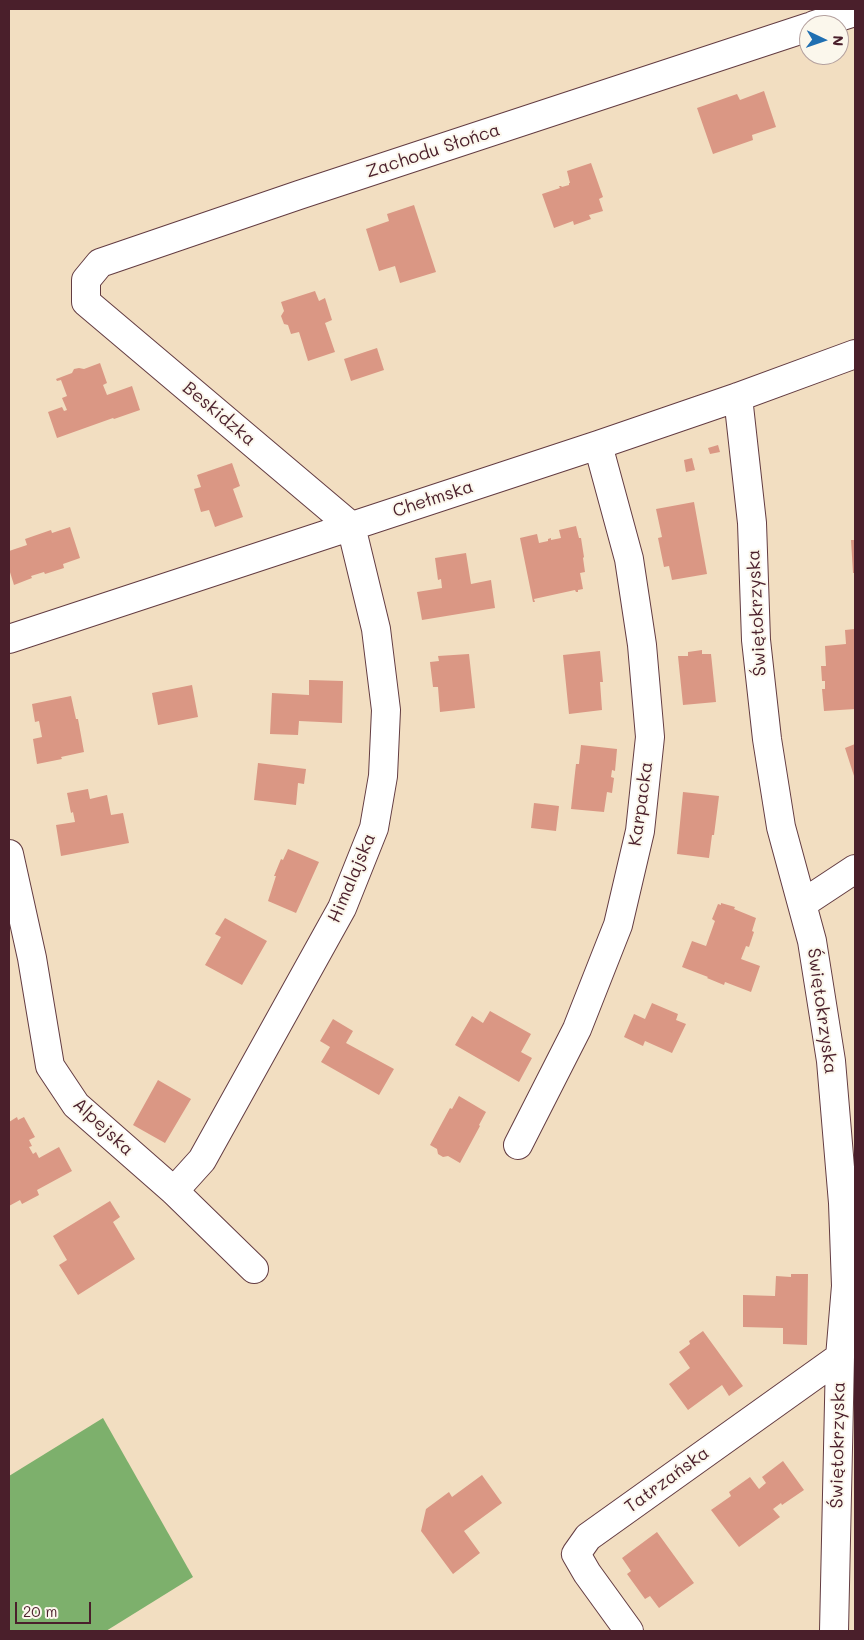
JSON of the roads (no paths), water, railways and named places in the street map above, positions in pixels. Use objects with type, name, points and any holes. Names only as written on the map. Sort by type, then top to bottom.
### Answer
[{"type":"street","name":"Zachodu Słońca","points":[[86,302],[86,280],[100,263],[290,198],[799,30]]},
{"type":"street","name":"Beskidzka","points":[[86,302],[351,526]]},
{"type":"street","name":"Chełmska","points":[[9,639],[598,446],[855,354]]},
{"type":"street","name":"Świętokrzyska","points":[[738,397],[752,523],[756,640],[767,739],[781,827],[812,941],[831,1061],[843,1194],[846,1286],[840,1357],[834,1631]]},
{"type":"street","name":"Karpacka","points":[[518,1145],[577,1029],[618,925],[640,831],[650,737],[642,645],[629,559],[598,446]]},
{"type":"street","name":"Himalajska","points":[[174,1191],[202,1160],[337,917],[374,828],[383,776],[386,710],[376,629],[351,526]]},
{"type":"street","name":"Alpejska","points":[[9,854],[32,958],[50,1066],[76,1105],[174,1191],[254,1270]]},
{"type":"street","points":[[802,904],[855,869]]},
{"type":"street","name":"Tatrzańska","points":[[629,1631],[586,1573],[576,1554],[588,1537],[840,1357]]}]
